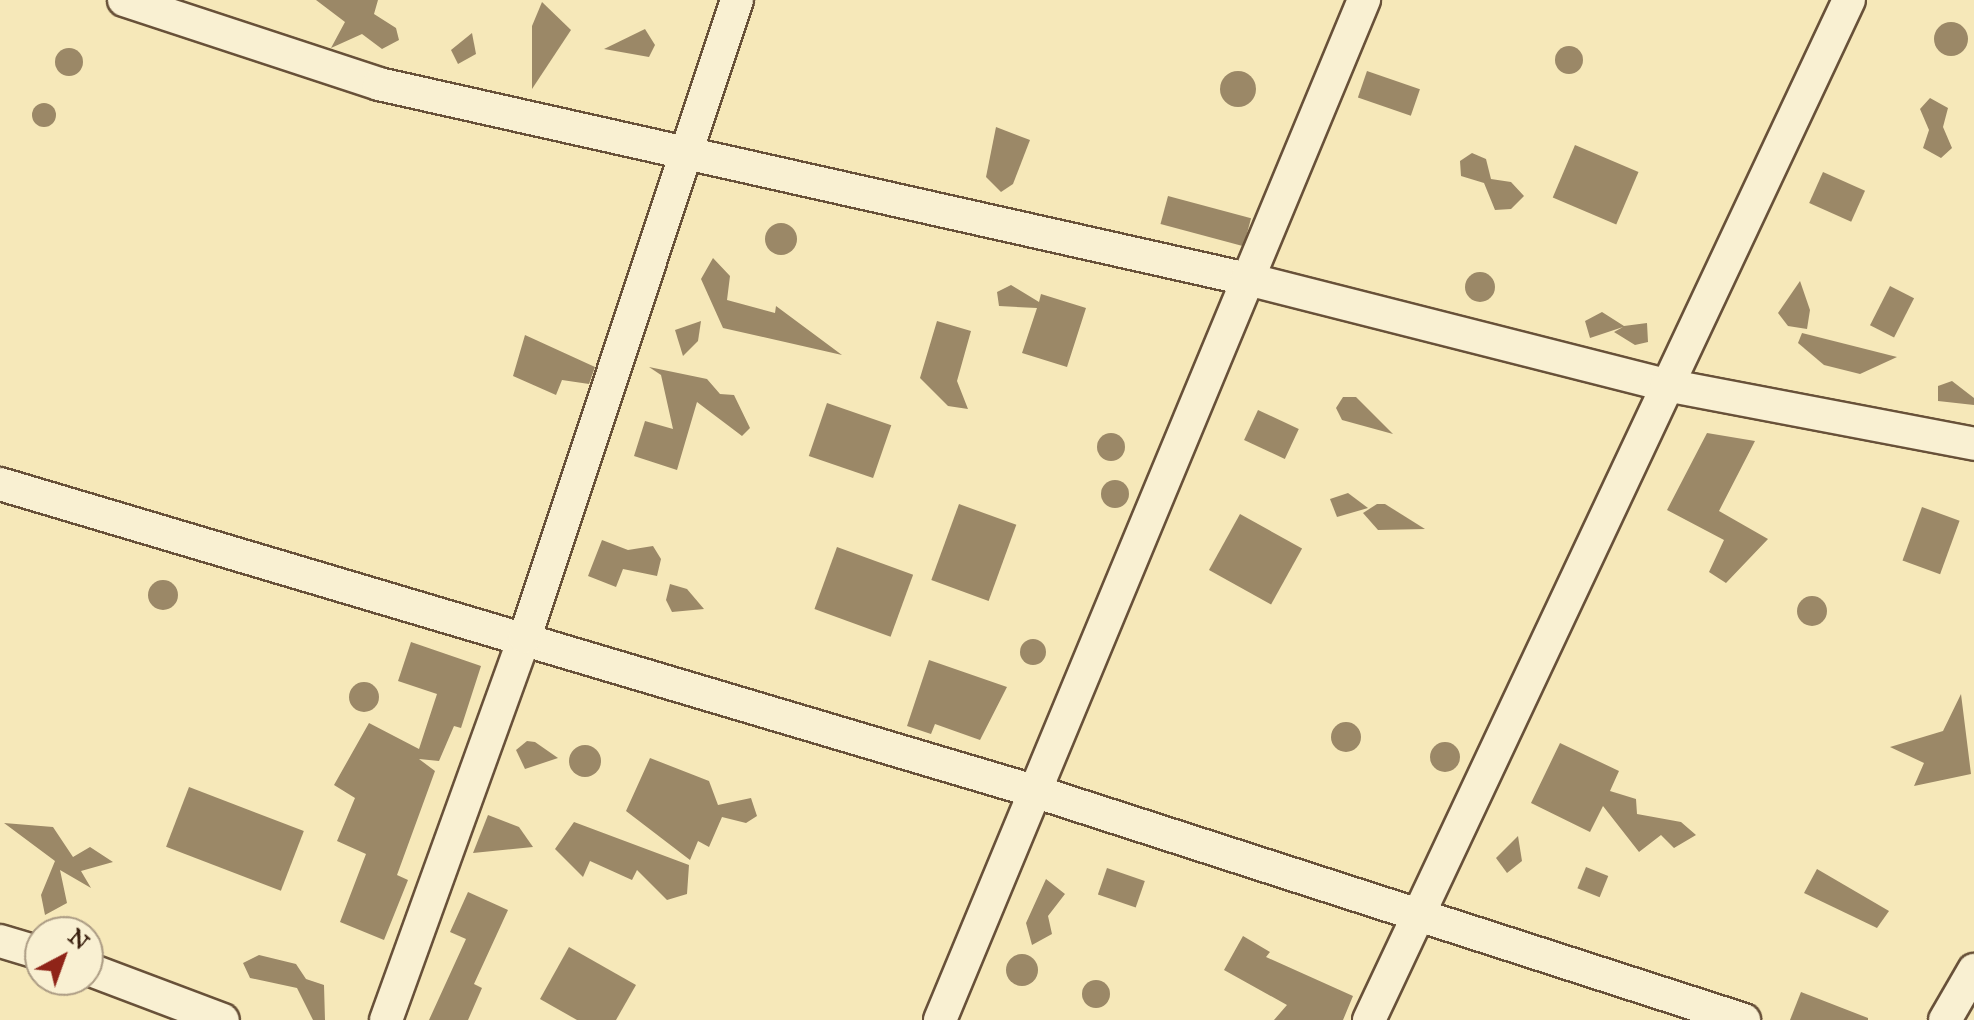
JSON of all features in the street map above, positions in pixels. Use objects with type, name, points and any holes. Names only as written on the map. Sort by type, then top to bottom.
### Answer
[{"type":"street","points":[[124,0],[379,84],[690,151],[1247,279],[1666,385],[1974,444]]},
{"type":"street","points":[[386,1020],[525,637],[690,151],[737,0]]},
{"type":"street","points":[[940,1020],[1364,0]]},
{"type":"street","points":[[1369,1020],[1849,0]]},
{"type":"street","points":[[0,484],[525,637],[1037,792],[1418,918],[1744,1020]]},
{"type":"street","points":[[0,941],[24,948]]},
{"type":"street","points":[[1945,1020],[1974,970]]},
{"type":"street","points":[[104,975],[223,1020]]},
{"type":"building","points":[[316,0],[378,0],[374,14],[396,28],[399,40],[382,49],[362,34],[331,48],[345,22]]},
{"type":"building","points":[[542,2],[571,30],[532,89],[532,26]]},
{"type":"building","points":[[1951,22],[1963,27],[1968,39],[1963,51],[1951,56],[1939,51],[1934,39],[1939,27]]},
{"type":"building","points":[[645,29],[655,45],[649,57],[604,49]]},
{"type":"building","points":[[472,33],[476,54],[458,64],[451,50]]},
{"type":"building","points":[[1569,46],[1579,50],[1583,60],[1579,70],[1569,74],[1559,70],[1555,60],[1559,50]]},
{"type":"building","points":[[69,48],[79,52],[83,62],[79,72],[69,76],[59,72],[55,62],[59,52]]},
{"type":"building","points":[[1238,71],[1250,77],[1256,89],[1250,101],[1238,107],[1226,101],[1220,89],[1226,77]]},
{"type":"building","points":[[1367,71],[1420,89],[1411,116],[1358,97]]},
{"type":"building","points":[[1930,98],[1948,108],[1943,127],[1952,148],[1941,158],[1923,148],[1929,130],[1920,109]]},
{"type":"building","points":[[39,103],[49,103],[56,110],[56,120],[49,127],[39,127],[32,120],[32,110]]},
{"type":"building","points":[[996,127],[1030,140],[1013,184],[1001,192],[986,177]]},
{"type":"building","points":[[1575,145],[1639,172],[1616,224],[1553,197]]},
{"type":"building","points":[[1472,153],[1486,159],[1491,179],[1511,182],[1524,196],[1511,209],[1495,210],[1484,183],[1461,176],[1460,161]]},
{"type":"building","points":[[1823,172],[1865,191],[1851,222],[1809,203]]},
{"type":"building","points":[[1168,196],[1251,218],[1244,246],[1160,224]]},
{"type":"building","points":[[781,223],[792,228],[797,239],[792,250],[781,255],[770,250],[765,239],[770,228]]},
{"type":"building","points":[[713,258],[730,276],[727,300],[775,313],[776,306],[842,355],[723,328],[701,279]]},
{"type":"building","points":[[1480,272],[1486,273],[1494,281],[1494,293],[1486,301],[1480,302],[1474,301],[1466,293],[1465,287],[1466,281],[1474,273]]},
{"type":"building","points":[[1800,281],[1810,310],[1807,329],[1788,326],[1778,313]]},
{"type":"building","points":[[1011,285],[1039,302],[1041,294],[1086,308],[1067,367],[1022,353],[1037,308],[999,306],[997,292]]},
{"type":"building","points":[[1890,286],[1914,298],[1894,337],[1870,325]]},
{"type":"building","points":[[1602,312],[1624,326],[1647,323],[1648,342],[1635,345],[1614,332],[1623,327],[1590,338],[1585,321]]},
{"type":"building","points":[[701,321],[698,341],[683,356],[675,330]]},
{"type":"building","points":[[937,321],[971,331],[957,381],[968,409],[948,406],[920,378]]},
{"type":"building","points":[[1802,333],[1897,357],[1860,374],[1824,365],[1798,343]]},
{"type":"building","points":[[525,335],[595,367],[589,384],[562,380],[556,395],[513,376]]},
{"type":"building","points":[[649,367],[707,379],[720,394],[734,395],[750,428],[742,436],[697,402],[677,470],[634,456],[645,421],[673,429],[661,375]]},
{"type":"building","points":[[1952,381],[1974,398],[1974,405],[1938,401],[1938,386]]},
{"type":"building","points":[[1343,397],[1356,397],[1393,434],[1342,420],[1336,408]]},
{"type":"building","points":[[827,403],[891,425],[873,478],[809,456]]},
{"type":"building","points":[[1258,410],[1299,429],[1285,459],[1244,440]]},
{"type":"building","points":[[1111,433],[1121,437],[1125,447],[1121,457],[1111,461],[1101,457],[1097,447],[1101,437]]},
{"type":"building","points":[[1707,433],[1755,441],[1719,511],[1768,539],[1726,583],[1709,572],[1724,540],[1667,510]]},
{"type":"building","points":[[1115,480],[1125,484],[1129,494],[1125,504],[1115,508],[1105,504],[1101,494],[1105,484]]},
{"type":"building","points":[[1348,493],[1368,508],[1337,517],[1330,499]]},
{"type":"building","points":[[959,504],[1016,525],[989,601],[931,580]]},
{"type":"building","points":[[1377,504],[1385,504],[1425,529],[1378,530],[1363,513]]},
{"type":"building","points":[[1922,507],[1960,521],[1940,574],[1903,561]]},
{"type":"building","points":[[1240,514],[1302,548],[1271,604],[1209,570]]},
{"type":"building","points":[[602,540],[628,550],[653,546],[661,559],[657,576],[623,569],[616,587],[588,576]]},
{"type":"building","points":[[837,547],[913,575],[891,637],[814,609]]},
{"type":"building","points":[[163,580],[173,585],[178,595],[173,605],[163,610],[153,605],[148,595],[153,585]]},
{"type":"building","points":[[670,584],[687,589],[704,609],[672,612],[666,600]]},
{"type":"building","points":[[1812,596],[1818,597],[1826,605],[1826,617],[1818,625],[1812,626],[1806,625],[1798,617],[1797,611],[1798,605],[1806,597]]},
{"type":"building","points":[[1033,639],[1042,643],[1046,652],[1042,661],[1033,665],[1024,661],[1020,652],[1024,643]]},
{"type":"building","points":[[411,642],[481,666],[461,728],[454,726],[439,761],[419,759],[435,771],[397,875],[408,880],[384,940],[340,922],[366,854],[337,841],[355,798],[334,785],[369,723],[419,749],[437,694],[398,681]]},
{"type":"building","points":[[929,660],[1007,687],[980,740],[935,724],[931,734],[907,726]]},
{"type":"building","points":[[364,682],[375,686],[379,697],[375,708],[364,712],[353,708],[349,697],[353,686]]},
{"type":"building","points":[[1961,694],[1971,774],[1914,786],[1924,763],[1890,747],[1943,731]]},
{"type":"building","points":[[1346,722],[1357,726],[1361,737],[1357,748],[1346,752],[1335,748],[1331,737],[1335,726]]},
{"type":"building","points":[[527,741],[535,742],[558,758],[525,769],[516,750]]},
{"type":"building","points":[[1445,742],[1456,746],[1460,757],[1456,768],[1445,772],[1434,768],[1430,757],[1434,746]]},
{"type":"building","points":[[1560,743],[1619,771],[1610,791],[1636,799],[1637,814],[1681,822],[1696,835],[1674,848],[1661,835],[1639,852],[1603,806],[1590,832],[1531,803]]},
{"type":"building","points":[[585,745],[596,750],[601,761],[596,772],[585,777],[574,772],[569,761],[574,750]]},
{"type":"building","points":[[650,758],[709,781],[718,805],[751,798],[757,816],[746,823],[722,817],[709,847],[698,841],[690,860],[626,811]]},
{"type":"building","points":[[189,787],[304,831],[281,891],[166,847]]},
{"type":"building","points":[[488,815],[519,827],[533,847],[473,853]]},
{"type":"building","points":[[574,822],[689,865],[687,894],[667,900],[637,870],[632,880],[590,861],[583,877],[555,849]]},
{"type":"building","points":[[4,823],[53,827],[73,857],[90,847],[113,862],[81,871],[91,888],[60,870],[67,903],[45,915],[41,895],[55,861]]},
{"type":"building","points":[[1518,836],[1522,861],[1507,873],[1496,858]]},
{"type":"building","points":[[1586,867],[1608,876],[1600,897],[1577,888]]},
{"type":"building","points":[[1107,868],[1145,881],[1136,907],[1098,894]]},
{"type":"building","points":[[1817,869],[1889,911],[1877,928],[1804,893]]},
{"type":"building","points":[[1046,879],[1065,894],[1048,916],[1052,934],[1032,945],[1026,923]]},
{"type":"building","points":[[468,892],[508,910],[474,984],[482,988],[468,1020],[429,1020],[466,939],[450,932]]},
{"type":"building","points":[[1243,936],[1270,952],[1266,957],[1353,996],[1343,1020],[1274,1020],[1287,1005],[1224,970]]},
{"type":"building","points":[[569,947],[636,985],[616,1020],[577,1020],[540,999]]},
{"type":"building","points":[[1022,954],[1033,959],[1038,970],[1033,981],[1022,986],[1011,981],[1006,970],[1011,959]]},
{"type":"building","points":[[259,955],[296,964],[306,979],[324,985],[325,1020],[313,1020],[297,988],[250,978],[243,963]]},
{"type":"building","points":[[1096,980],[1106,984],[1110,994],[1106,1004],[1096,1008],[1086,1004],[1082,994],[1086,984]]},
{"type":"building","points":[[1801,992],[1868,1018],[1868,1020],[1790,1020]]}]
